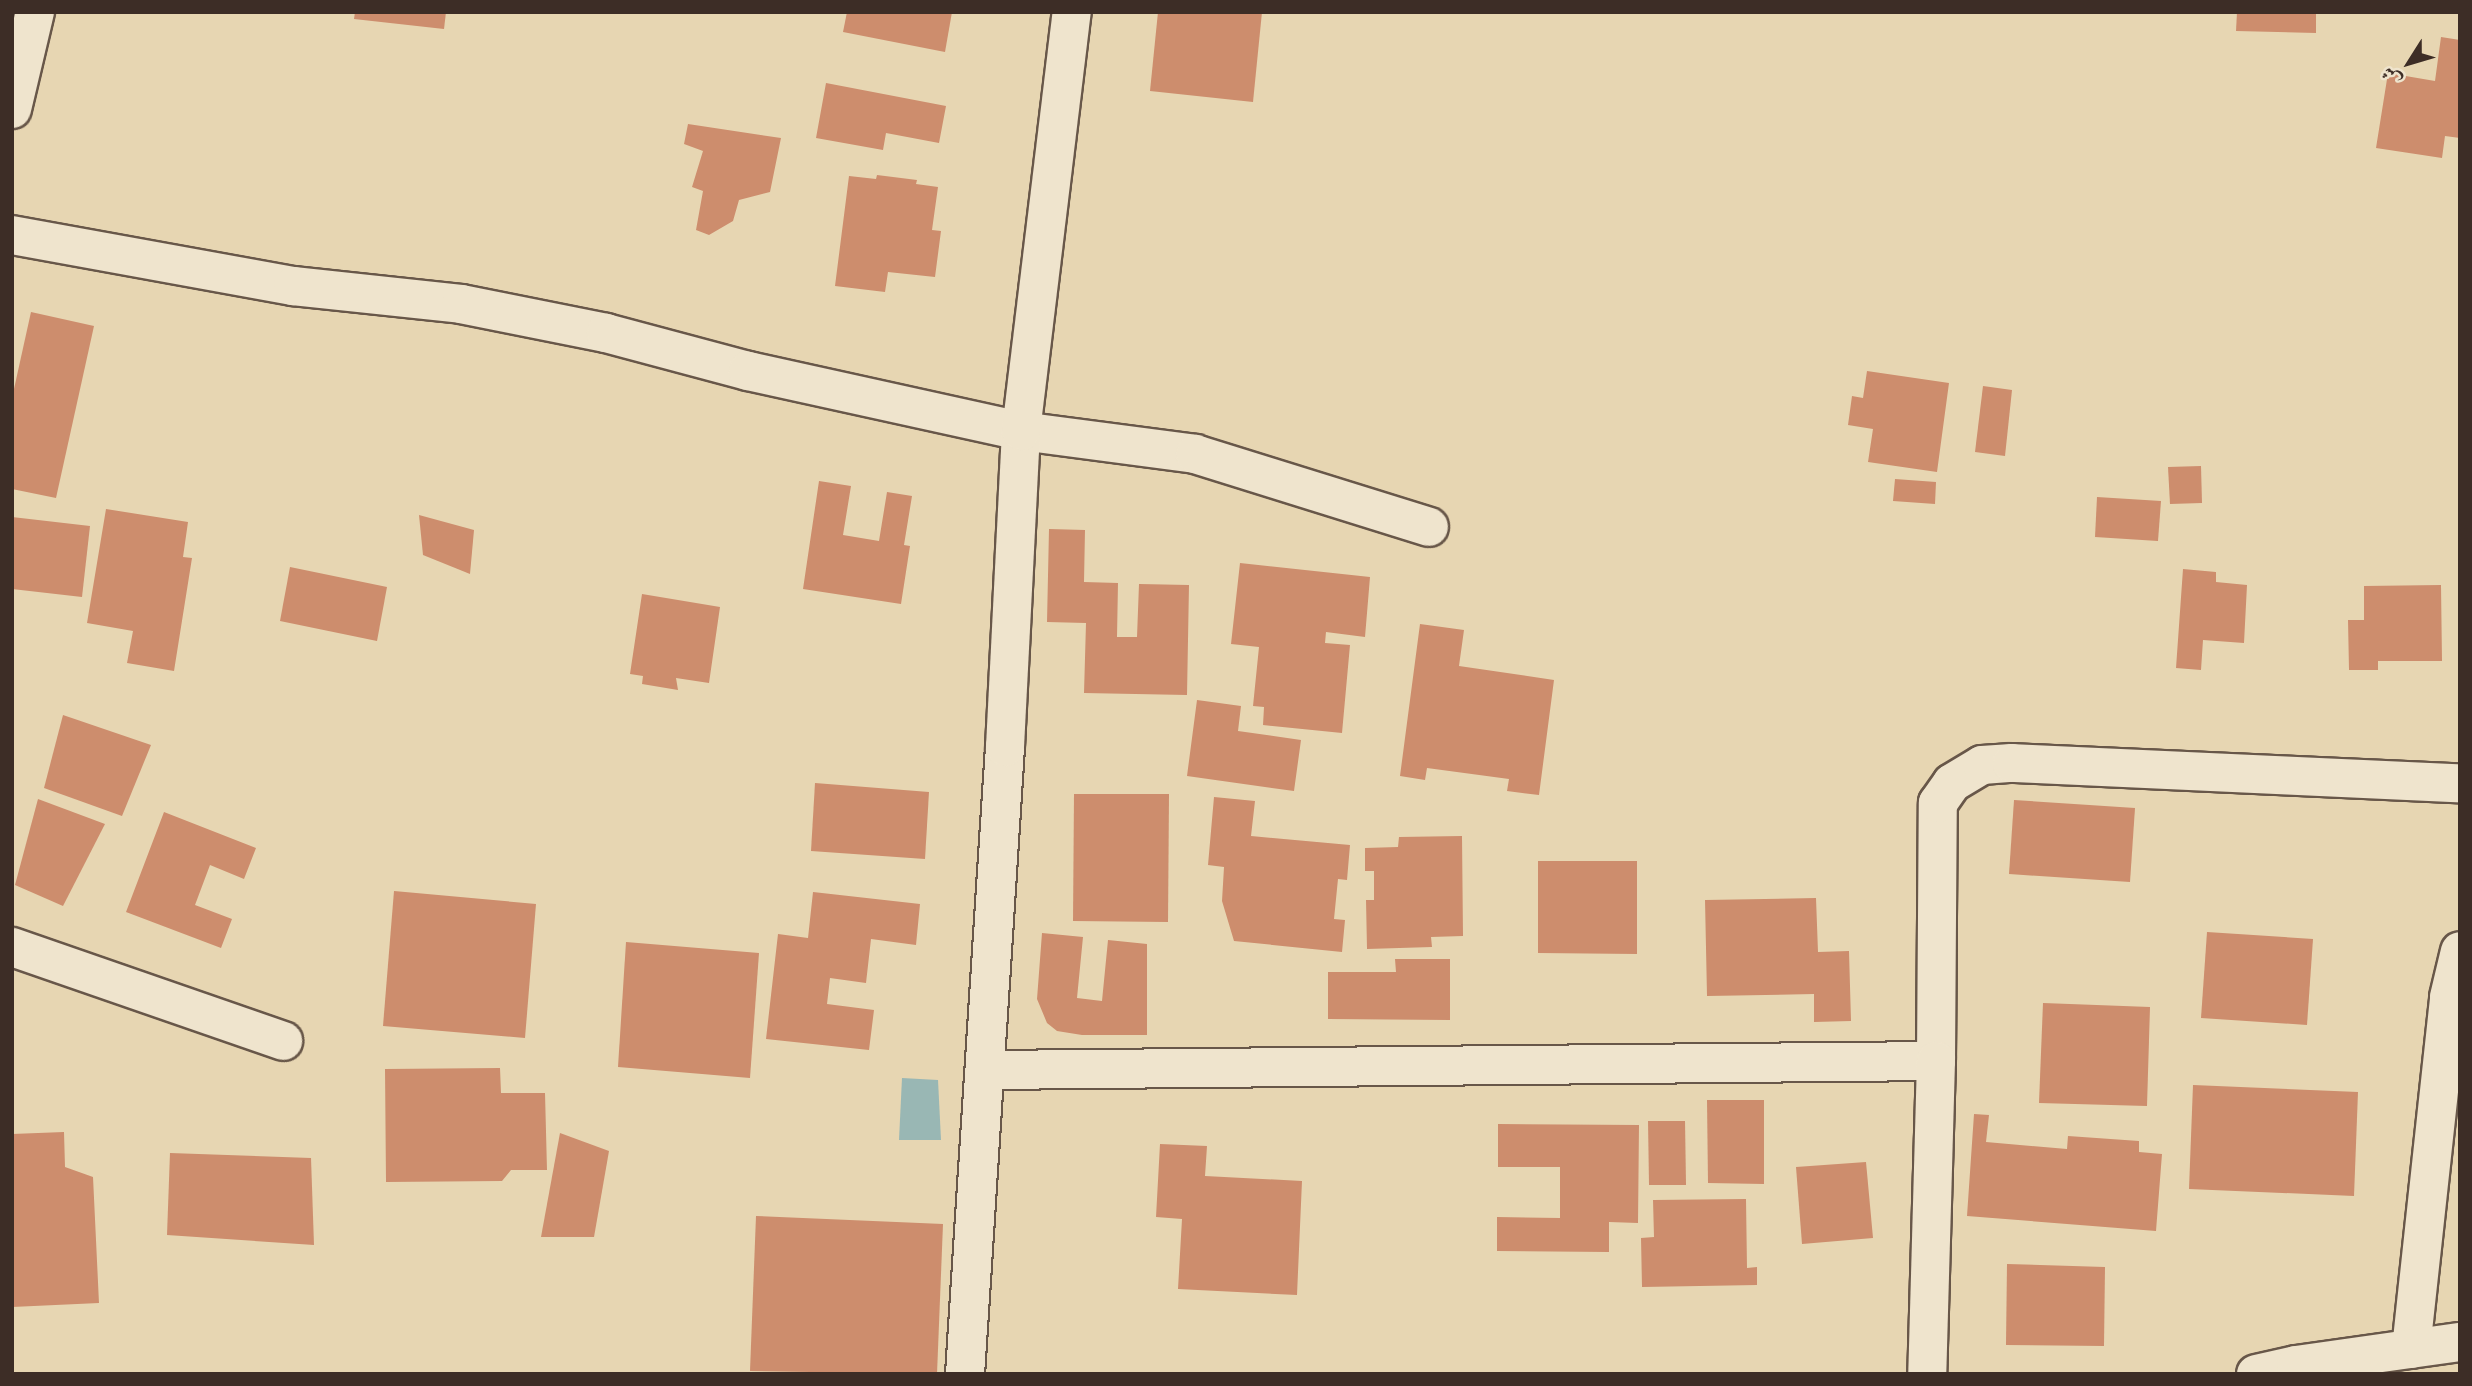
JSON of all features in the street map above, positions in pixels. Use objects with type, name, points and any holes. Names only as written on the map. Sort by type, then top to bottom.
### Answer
[{"type":"street","points":[[12,109],[35,12]]},
{"type":"street","points":[[965,1374],[986,1070],[1021,431],[1072,12]]},
{"type":"street","points":[[12,234],[293,286],[461,304],[606,334],[748,371],[1021,431],[1195,454],[1429,527]]},
{"type":"street","points":[[1927,1374],[1936,1061],[1938,803],[1952,783],[1982,765],[2012,763],[2460,783]]},
{"type":"street","points":[[12,947],[283,1041]]},
{"type":"street","points":[[2411,1349],[2449,997],[2460,951]]},
{"type":"street","points":[[986,1070],[1936,1061]]},
{"type":"street","points":[[2256,1374],[2460,1342]]},
{"type":"water","points":[[902,1078],[938,1080],[941,1140],[899,1140]]},
{"type":"building","points":[[355,12],[446,12],[444,29],[354,19]]},
{"type":"building","points":[[847,12],[952,12],[945,52],[843,32]]},
{"type":"building","points":[[1158,12],[1262,12],[1253,102],[1150,91]]},
{"type":"building","points":[[2237,12],[2316,12],[2316,33],[2236,31]]},
{"type":"building","points":[[2441,37],[2460,40],[2460,138],[2445,136],[2442,158],[2376,148],[2388,73],[2435,81]]},
{"type":"building","points":[[826,83],[946,106],[939,143],[886,133],[883,150],[816,138]]},
{"type":"building","points":[[688,124],[781,138],[770,192],[739,200],[733,221],[709,235],[696,230],[703,191],[692,187],[703,151],[684,144]]},
{"type":"building","points":[[877,175],[917,180],[916,184],[938,187],[932,230],[941,231],[935,277],[888,272],[885,292],[835,286],[849,176],[876,179]]},
{"type":"building","points":[[31,312],[94,326],[56,498],[12,489],[12,398]]},
{"type":"building","points":[[1867,371],[1949,383],[1937,472],[1868,462],[1873,429],[1848,425],[1852,396],[1863,398]]},
{"type":"building","points":[[1983,386],[2012,390],[2005,456],[1975,452]]},
{"type":"building","points":[[2201,466],[2202,503],[2170,504],[2168,467]]},
{"type":"building","points":[[1895,479],[1936,482],[1935,504],[1893,501]]},
{"type":"building","points":[[819,481],[851,486],[843,535],[879,541],[887,492],[912,496],[904,545],[910,546],[901,604],[803,589]]},
{"type":"building","points":[[2097,497],[2161,501],[2158,541],[2095,537]]},
{"type":"building","points":[[106,509],[188,522],[183,557],[192,558],[174,671],[127,663],[133,631],[87,623]]},
{"type":"building","points":[[419,515],[474,530],[470,574],[423,555]]},
{"type":"building","points":[[12,517],[90,526],[82,597],[12,589]]},
{"type":"building","points":[[1049,529],[1085,530],[1084,582],[1118,583],[1117,637],[1137,637],[1139,584],[1189,585],[1187,695],[1084,693],[1086,623],[1047,622]]},
{"type":"building","points":[[1240,563],[1370,577],[1365,637],[1326,632],[1325,643],[1350,645],[1342,733],[1263,725],[1264,707],[1253,706],[1259,647],[1231,644]]},
{"type":"building","points":[[290,567],[387,587],[377,641],[280,621]]},
{"type":"building","points":[[2183,569],[2216,572],[2216,582],[2247,585],[2244,643],[2203,640],[2201,670],[2176,668]]},
{"type":"building","points":[[2441,585],[2442,661],[2378,661],[2378,670],[2349,670],[2348,620],[2364,620],[2364,586]]},
{"type":"building","points":[[642,594],[720,607],[709,683],[676,678],[678,690],[642,684],[643,676],[630,674]]},
{"type":"building","points":[[1420,624],[1464,630],[1459,666],[1554,680],[1539,795],[1507,791],[1509,779],[1427,768],[1425,780],[1400,776]]},
{"type":"building","points":[[1197,700],[1241,706],[1238,731],[1301,740],[1294,791],[1187,776]]},
{"type":"building","points":[[63,715],[151,745],[122,816],[44,788]]},
{"type":"building","points":[[815,783],[929,792],[925,859],[811,851]]},
{"type":"building","points":[[1074,794],[1169,794],[1168,922],[1073,921]]},
{"type":"building","points":[[1214,797],[1255,801],[1251,836],[1350,845],[1347,880],[1338,879],[1334,919],[1345,920],[1342,952],[1234,941],[1222,901],[1224,867],[1208,865]]},
{"type":"building","points":[[38,799],[105,824],[63,906],[15,885]]},
{"type":"building","points":[[2014,800],[2135,808],[2130,882],[2009,874]]},
{"type":"building","points":[[164,812],[256,848],[244,879],[210,865],[195,905],[232,919],[221,948],[126,912]]},
{"type":"building","points":[[1462,836],[1463,936],[1431,937],[1432,947],[1367,949],[1366,900],[1374,900],[1374,871],[1365,871],[1365,848],[1398,847],[1399,837]]},
{"type":"building","points":[[1538,861],[1637,861],[1637,954],[1538,953]]},
{"type":"building","points":[[394,891],[536,904],[525,1038],[383,1026]]},
{"type":"building","points":[[813,892],[920,904],[916,945],[871,939],[866,983],[830,978],[827,1004],[874,1010],[869,1050],[766,1039],[778,934],[808,938]]},
{"type":"building","points":[[1816,898],[1818,952],[1849,951],[1851,1021],[1814,1022],[1814,994],[1707,996],[1705,900]]},
{"type":"building","points":[[2207,932],[2313,939],[2307,1025],[2201,1018]]},
{"type":"building","points":[[1042,933],[1083,937],[1077,998],[1102,1001],[1108,940],[1147,944],[1147,1035],[1082,1035],[1057,1031],[1047,1023],[1037,999]]},
{"type":"building","points":[[626,942],[759,953],[750,1078],[618,1067]]},
{"type":"building","points":[[1395,959],[1450,959],[1450,1020],[1328,1019],[1328,972],[1396,972]]},
{"type":"building","points":[[2043,1003],[2150,1007],[2147,1106],[2039,1103]]},
{"type":"building","points":[[500,1068],[501,1093],[545,1093],[547,1170],[511,1170],[502,1181],[386,1182],[385,1069]]},
{"type":"building","points":[[2193,1085],[2358,1092],[2354,1196],[2189,1189]]},
{"type":"building","points":[[1707,1100],[1764,1100],[1764,1184],[1708,1183]]},
{"type":"building","points":[[1974,1114],[1989,1115],[1986,1142],[2067,1149],[2068,1136],[2139,1141],[2139,1152],[2162,1154],[2156,1231],[1967,1216]]},
{"type":"building","points":[[1648,1121],[1685,1121],[1686,1185],[1649,1185]]},
{"type":"building","points":[[1498,1124],[1639,1125],[1638,1223],[1609,1222],[1609,1252],[1497,1251],[1497,1217],[1560,1218],[1560,1167],[1498,1167]]},
{"type":"building","points":[[64,1132],[65,1167],[93,1177],[99,1303],[12,1307],[12,1134]]},
{"type":"building","points":[[560,1133],[609,1151],[594,1237],[541,1237]]},
{"type":"building","points":[[1160,1144],[1207,1146],[1205,1176],[1302,1181],[1297,1295],[1178,1289],[1182,1219],[1156,1217]]},
{"type":"building","points":[[170,1153],[311,1158],[314,1245],[167,1235]]},
{"type":"building","points":[[1866,1162],[1873,1238],[1802,1244],[1796,1167]]},
{"type":"building","points":[[1746,1199],[1747,1268],[1757,1267],[1757,1285],[1642,1287],[1641,1238],[1654,1237],[1653,1200]]},
{"type":"building","points":[[756,1216],[943,1224],[937,1374],[750,1371]]},
{"type":"building","points":[[2007,1264],[2105,1267],[2104,1346],[2006,1345]]}]
